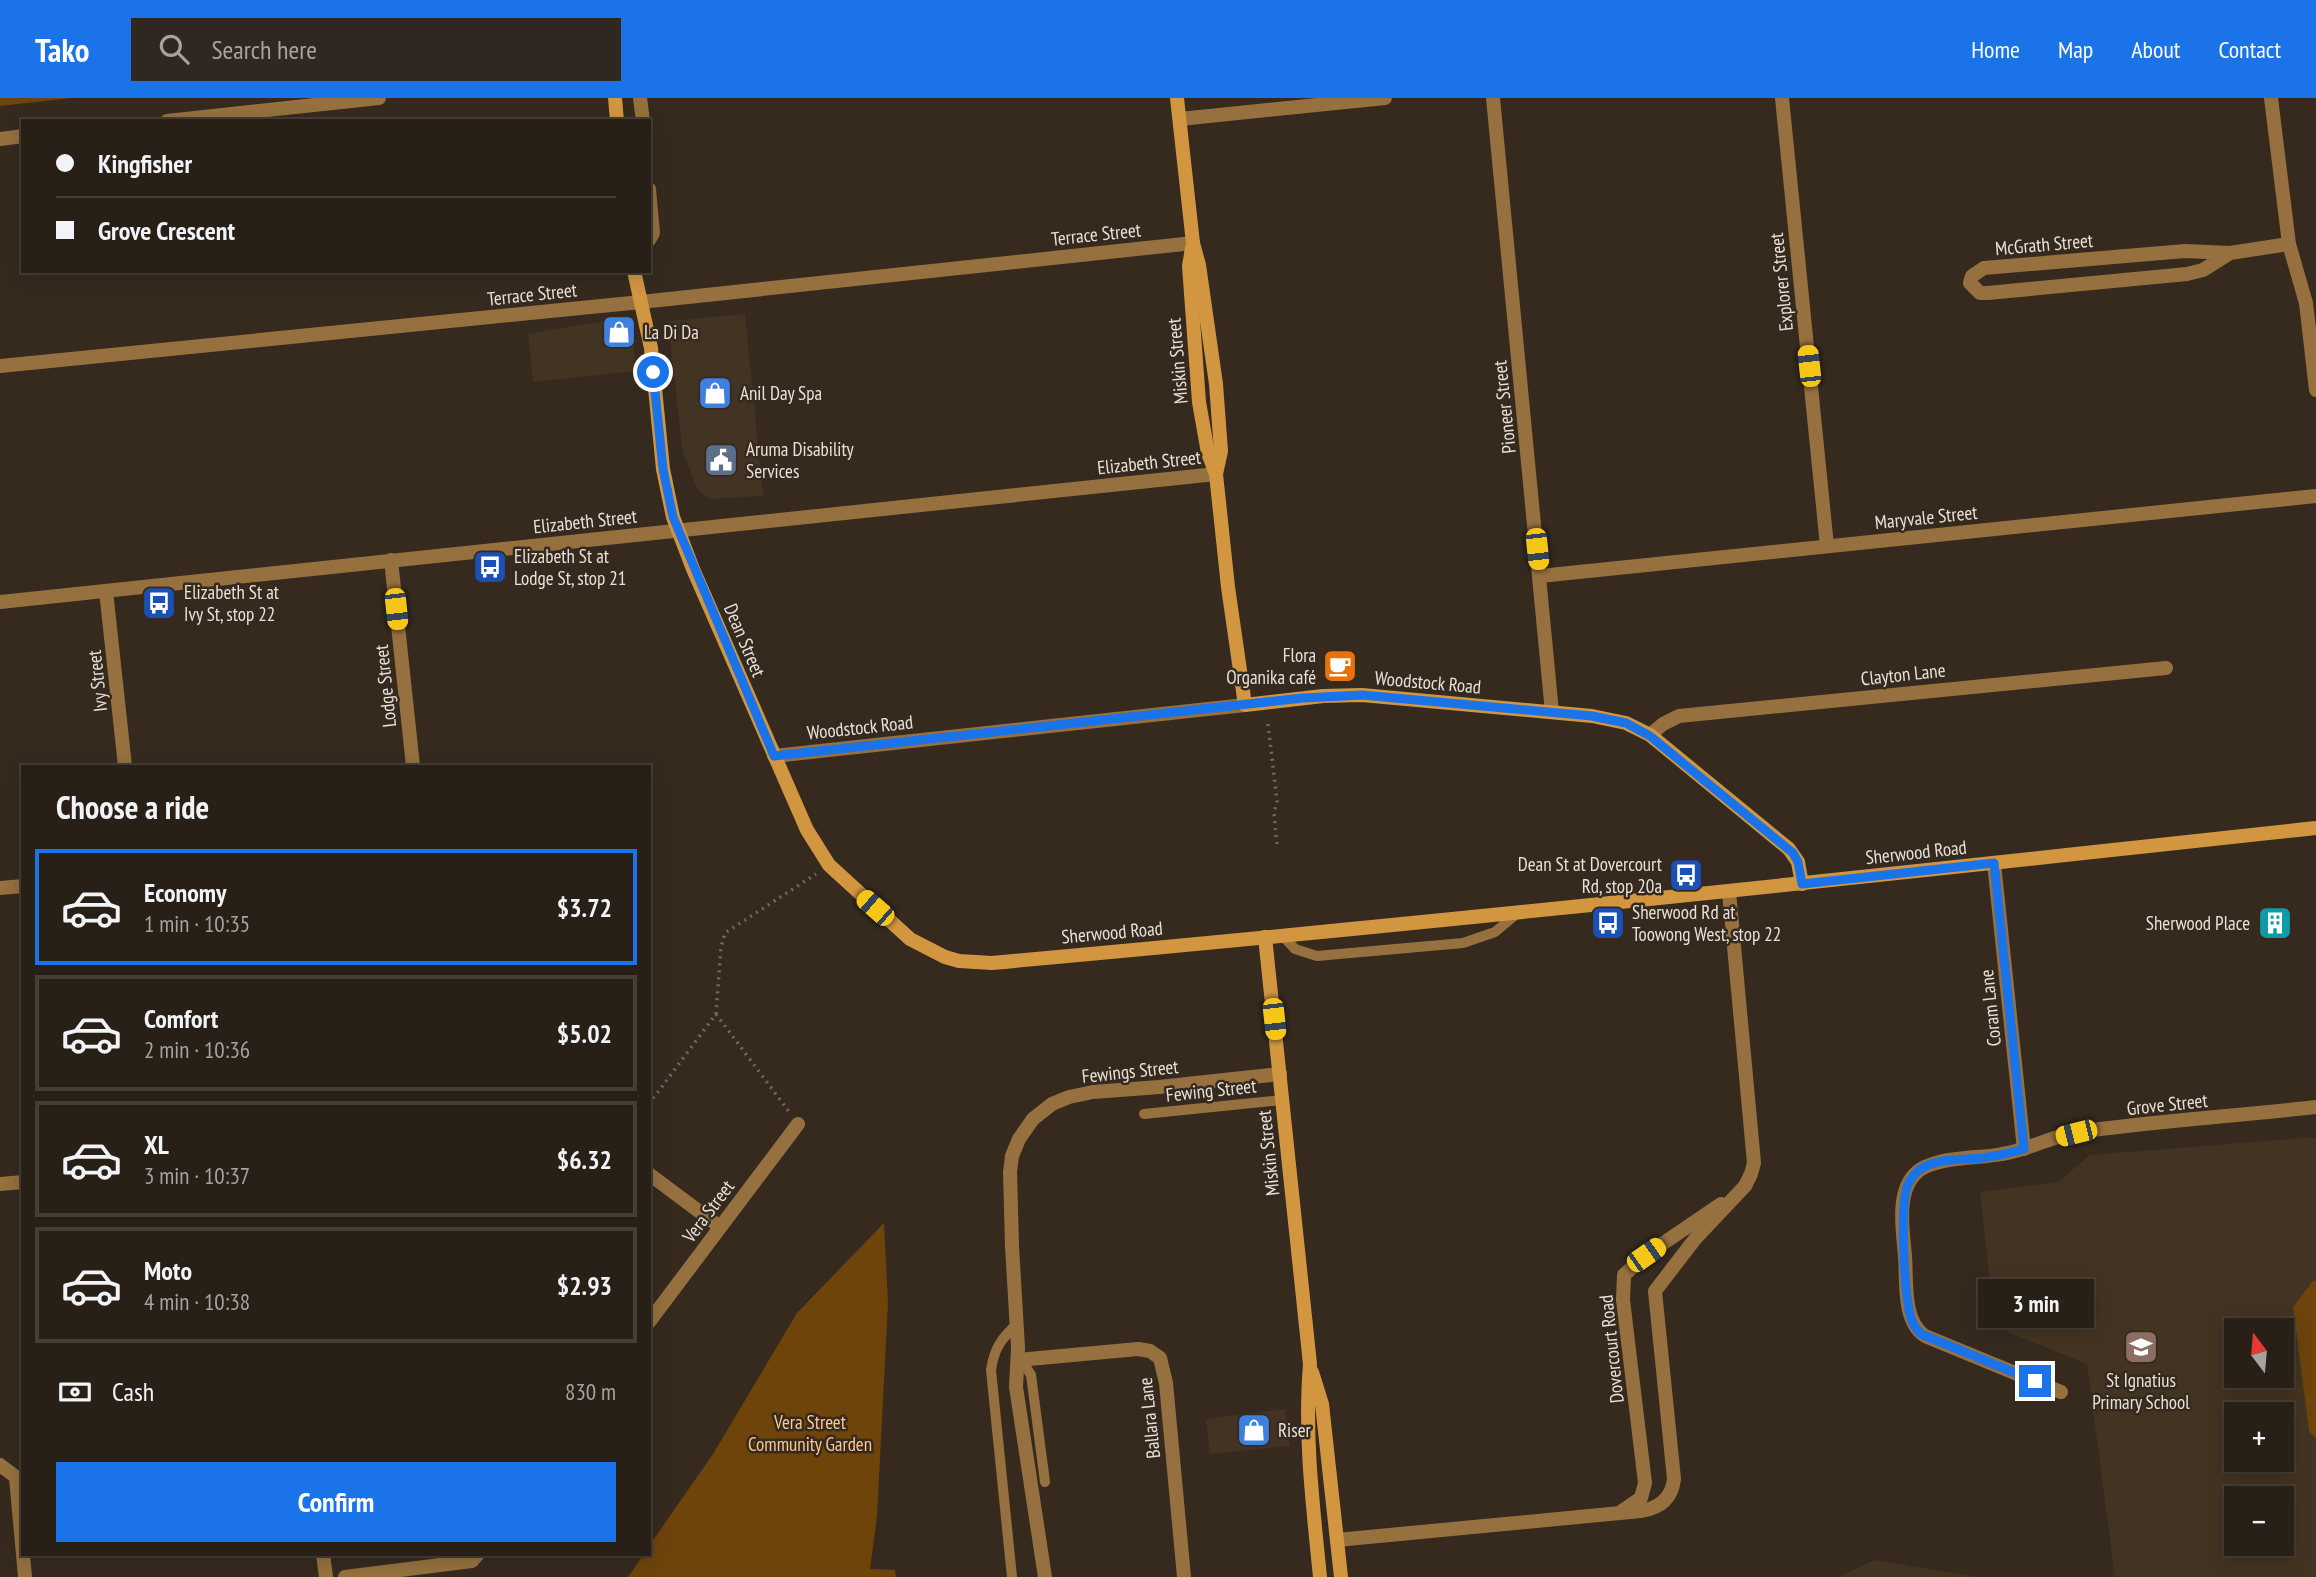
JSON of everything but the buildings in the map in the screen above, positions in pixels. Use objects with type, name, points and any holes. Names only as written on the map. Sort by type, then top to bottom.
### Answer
[{"type":"street","points":[[185,119],[379,98]]},
{"type":"street","points":[[615,98],[617,119]]},
{"type":"street","points":[[640,98],[643,119]]},
{"type":"street","name":"Miskin Street","points":[[1177,98],[1193,243],[1199,265],[1216,384],[1221,451],[1216,474],[1228,587],[1245,705]]},
{"type":"street","points":[[1180,119],[1385,98]]},
{"type":"street","name":"Pioneer Street","points":[[1493,98],[1552,712]]},
{"type":"street","name":"Explorer Street","points":[[1782,98],[1827,546]]},
{"type":"street","points":[[2271,98],[2289,244],[2306,303],[2316,390]]},
{"type":"street","points":[[0,139],[21,136]]},
{"type":"street","points":[[651,211],[651,236]]},
{"type":"street","name":"Terrace Street","points":[[0,366],[1193,243]]},
{"type":"street","name":"McGrath Street","points":[[2230,253],[2203,270],[2124,282],[1988,293],[1980,293],[1970,283],[1972,276],[1984,268],[2185,251],[2230,253],[2289,244]]},
{"type":"street","name":"Dean Street","points":[[634,273],[651,348],[665,485],[679,531],[807,830],[829,865],[910,939],[945,957]]},
{"type":"street","name":"Elizabeth Street","points":[[0,602],[1216,474]]},
{"type":"street","name":"Maryvale Street","points":[[1540,576],[2316,496]]},
{"type":"street","name":"Lodge Street","points":[[391,560],[413,765]]},
{"type":"street","name":"Ivy Street","points":[[106,591],[125,765]]},
{"type":"street","name":"Clayton Lane","points":[[1650,736],[1663,724],[1679,716],[2166,667]]},
{"type":"street","name":"Woodstock Road","points":[[774,756],[1323,696],[1362,695],[1611,719],[1626,723],[1650,736],[1793,853],[1798,862],[1802,884]]},
{"type":"street","name":"Sherwood Road","points":[[945,957],[967,962],[992,962],[1283,936],[1729,892],[2316,828]]},
{"type":"street","name":"Coram Lane","points":[[1994,863],[2024,1149]]},
{"type":"street","points":[[0,888],[21,886]]},
{"type":"street","points":[[1337,1540],[1618,1513],[1655,1507],[1665,1501],[1674,1483],[1656,1289],[1695,1239],[1745,1186],[1753,1170],[1754,1150],[1729,892]]},
{"type":"street","name":"Miskin Street","points":[[1265,937],[1310,1364],[1322,1404],[1341,1577]]},
{"type":"street","name":"Fewings Street","points":[[1045,1577],[1018,1410],[1016,1380],[1017,1324],[1010,1172],[1012,1156],[1019,1139],[1033,1119],[1052,1104],[1093,1091],[1159,1087],[1279,1073]]},
{"type":"street","name":"Grove Street","points":[[2061,1392],[1921,1334],[1914,1325],[1909,1308],[1903,1228],[1903,1204],[1913,1175],[1923,1167],[1937,1162],[1987,1157],[2076,1133],[2316,1107]]},
{"type":"street","name":"Vera Street","points":[[651,1319],[798,1124]]},
{"type":"street","points":[[651,1175],[720,1227]]},
{"type":"street","points":[[0,1184],[21,1182]]},
{"type":"street","name":"Dovercourt Road","points":[[1618,1513],[1637,1502],[1643,1495],[1644,1487],[1623,1300],[1624,1275],[1646,1255],[1745,1186]]},
{"type":"street","name":"Ballara Lane","points":[[1018,1360],[1138,1349],[1150,1351],[1160,1358],[1166,1383],[1184,1577]]},
{"type":"street","name":"Miskin Street","points":[[1310,1364],[1306,1406],[1309,1471],[1320,1577]]},
{"type":"street","points":[[0,1465],[19,1476]]},
{"type":"street","points":[[0,1478],[19,1476]]},
{"type":"street","points":[[19,1476],[21,1510]]},
{"type":"street","points":[[24,1556],[25,1577]]},
{"type":"street","points":[[323,1556],[326,1577]]},
{"type":"street","points":[[345,1577],[472,1562],[476,1556]]},
{"type":"lane","points":[[1283,936],[1294,949],[1317,956],[1463,943],[1495,932],[1519,912]]},
{"type":"lane","name":"Fewing Street","points":[[1144,1114],[1282,1100]]},
{"type":"lane","points":[[1012,1577],[991,1370],[993,1354],[999,1343],[1017,1324]]},
{"type":"lane","name":"Fewings Street","points":[[1018,1360],[1031,1375],[1045,1482]]},
{"type":"path","points":[[1268,724],[1277,801],[1274,813],[1277,845]]},
{"type":"path","points":[[651,1101],[716,1014],[721,947],[725,933],[829,865]]},
{"type":"path","points":[[716,1014],[798,1124]]},
{"type":"shaded area","points":[[745,314],[763,496],[710,499],[698,490],[683,453],[668,321]]},
{"type":"shaded area","points":[[624,320],[632,325],[635,371],[533,382],[528,334]]},
{"type":"shaded area","name":"St Ignatius Primary School","points":[[2316,1137],[2316,1577],[2115,1577],[2087,1364],[1995,1327],[1980,1192],[2058,1182],[2090,1155]]},
{"type":"shaded area","points":[[1285,1409],[1290,1446],[1210,1454],[1206,1419]]},
{"type":"shaded area","points":[[1874,1560],[1978,1577],[1839,1577]]},
{"type":"green space","points":[[0,98],[72,98],[0,106]]},
{"type":"green space","name":"Vera Street Community Garden","points":[[884,1223],[888,1303],[877,1516],[870,1569],[895,1570],[896,1577],[628,1577],[643,1556],[651,1556],[651,1543],[713,1454],[797,1313]]},
{"type":"green space","points":[[2313,1281],[2316,1281],[2316,1439],[2309,1431],[2293,1307]]},
{"type":"place","name":"La Di Da","points":[[619,332]]},
{"type":"place","name":"Anil Day Spa","points":[[715,393]]},
{"type":"place","name":"Aruma Disability Services","points":[[721,460]]},
{"type":"place","name":"Elizabeth St at Lodge St, stop 21","points":[[490,567]]},
{"type":"place","name":"Elizabeth St at Ivy St, stop 22","points":[[159,603]]},
{"type":"place","name":"Flora Organika café","points":[[1340,666]]},
{"type":"place","name":"Dean St at Dovercourt Rd, stop 20a","points":[[1686,875]]},
{"type":"place","name":"Sherwood Rd at Toowong West, stop 22","points":[[1608,923]]},
{"type":"place","name":"Sherwood Place","points":[[2275,923]]},
{"type":"place","name":"St Ignatius Primary School","points":[[2141,1347]]},
{"type":"place","name":"Riser","points":[[1254,1430]]},
{"type":"route","points":[[653,372],[663,469],[673,517],[774,756],[1303,698],[1362,695],[1592,716],[1638,728],[1664,746],[1793,853],[1798,862],[1802,884],[1994,863],[2024,1149],[1987,1157],[1937,1162],[1923,1167],[1913,1175],[1903,1204],[1909,1308],[1914,1325],[1921,1334],[2035,1381]]}]
